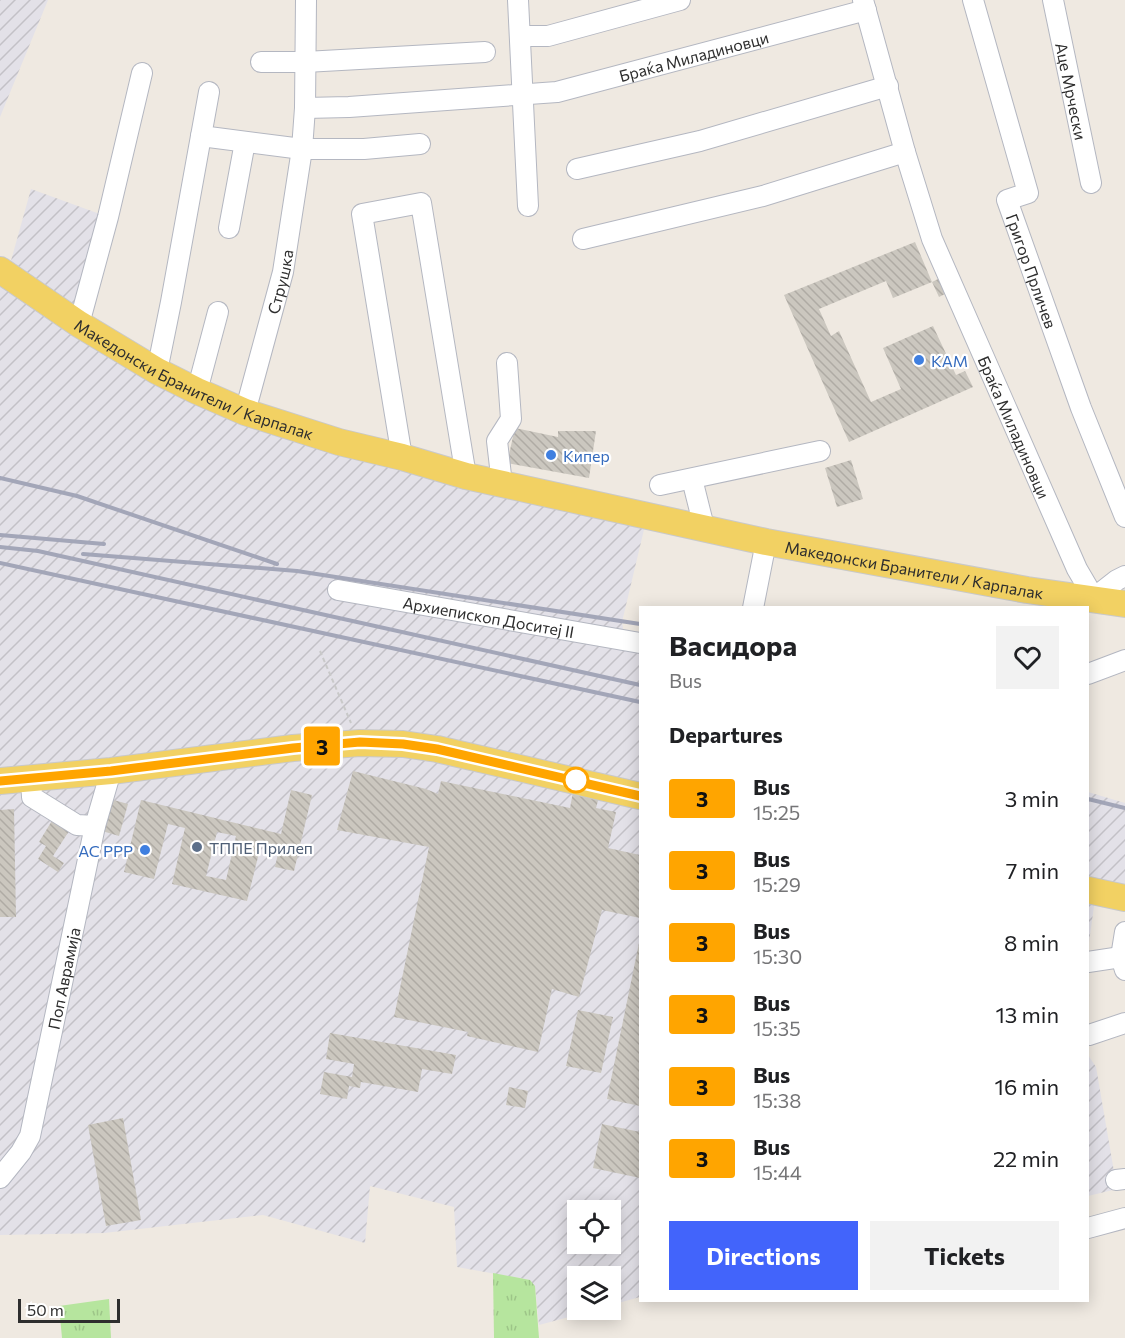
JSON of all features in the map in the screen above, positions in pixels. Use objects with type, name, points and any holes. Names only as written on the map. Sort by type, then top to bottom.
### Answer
[{"type":"main road","name":"Македонски Бранители / Карпалак","points":[[0,270],[79,324],[197,392],[245,412],[339,442],[402,457],[466,476],[766,542],[1027,590],[1094,598],[1124,606]]},
{"type":"main road","points":[[0,781],[111,771],[360,742],[403,744],[437,749],[639,796]]},
{"type":"main road","points":[[1089,890],[1125,898]]},
{"type":"street","name":"Струшка","points":[[245,412],[284,272],[302,149],[305,108],[306,0]]},
{"type":"street","points":[[518,0],[528,206]]},
{"type":"street","points":[[520,36],[548,36],[680,0]]},
{"type":"street","name":"Григор Прличев","points":[[973,0],[1028,193],[1007,200],[1081,408],[1125,517]]},
{"type":"street","name":"Аце Мрчески","points":[[1053,0],[1091,183]]},
{"type":"street","name":"Браќа Миладиновци","points":[[522,94],[556,92],[864,5],[932,239],[1072,558],[1094,598]]},
{"type":"street","points":[[261,62],[305,62],[485,52]]},
{"type":"street","points":[[79,324],[108,217],[142,73]]},
{"type":"street","points":[[577,169],[700,141],[888,86]]},
{"type":"street","points":[[157,371],[208,92]]},
{"type":"street","points":[[305,108],[349,107],[522,94]]},
{"type":"street","points":[[201,136],[302,149],[364,149],[420,144]]},
{"type":"street","points":[[229,228],[245,142]]},
{"type":"street","points":[[583,239],[763,196],[905,152]]},
{"type":"street","points":[[402,457],[362,214],[421,203],[466,476]]},
{"type":"street","points":[[197,392],[218,312]]},
{"type":"street","points":[[502,484],[497,441],[511,419],[507,363]]},
{"type":"street","points":[[660,485],[820,451]]},
{"type":"street","points":[[692,479],[704,527]]},
{"type":"street","points":[[753,606],[766,542]]},
{"type":"street","points":[[1094,598],[1125,576]]},
{"type":"street","name":"Архиепископ Доситеј II","points":[[338,590],[639,642]]},
{"type":"street","points":[[1089,674],[1125,660]]},
{"type":"street","name":"Поп Аврамија","points":[[0,1178],[21,1152],[32,1130],[95,826],[111,771]]},
{"type":"street","points":[[31,778],[32,797],[77,825],[95,826]]},
{"type":"street","points":[[1089,962],[1123,964],[1125,932]]},
{"type":"street","points":[[1089,1035],[1125,1023]]},
{"type":"street","points":[[1089,1228],[1125,1218]]},
{"type":"path","points":[[320,651],[360,742]]},
{"type":"shaded area","points":[[0,0],[48,0],[0,117]]},
{"type":"shaded area","points":[[31,189],[108,217],[79,323],[197,391],[647,517],[622,622],[625,640],[639,643],[639,1297],[621,1302],[621,1266],[567,1266],[567,1318],[539,1325],[535,1287],[530,1280],[457,1267],[454,1207],[370,1186],[365,1243],[263,1215],[104,1233],[0,1235],[0,270],[7,275]]},
{"type":"shaded area","points":[[1089,792],[1125,803],[1125,898],[1096,892],[1089,942]]},
{"type":"shaded area","points":[[1089,1056],[1096,1067],[1117,1189],[1089,1196]]},
{"type":"green space","points":[[493,1273],[530,1280],[535,1286],[539,1338],[494,1338]]},
{"type":"green space","points":[[109,1299],[111,1338],[62,1338],[59,1306]]},
{"type":"building","points":[[915,242],[932,282],[893,298],[886,281],[819,309],[831,336],[839,331],[871,402],[901,389],[883,348],[933,326],[956,375],[965,371],[973,387],[849,442],[784,295]]},
{"type":"building","points":[[944,276],[951,291],[939,297],[932,282]]},
{"type":"building","name":"Кипер","points":[[515,428],[558,437],[558,431],[596,431],[589,478],[507,463]]},
{"type":"building","points":[[851,460],[863,499],[837,507],[825,468]]},
{"type":"building","points":[[353,771],[438,794],[441,781],[570,808],[573,792],[599,797],[596,808],[616,812],[608,848],[639,855],[639,918],[602,910],[579,997],[552,989],[538,1052],[467,1036],[468,1032],[394,1017],[429,847],[337,830]]},
{"type":"building","name":"ТППЕ Прилеп","points":[[291,790],[312,795],[294,871],[275,867],[279,849],[261,845],[247,901],[172,884],[185,828],[168,824],[154,879],[124,872],[141,800],[281,834]],"holes":[[[217,832],[236,836],[226,880],[206,876]]]},
{"type":"building","points":[[110,799],[128,804],[119,836],[102,831]]},
{"type":"building","points":[[14,809],[16,917],[0,917],[0,810]]},
{"type":"building","points":[[78,817],[53,856],[64,863],[58,872],[38,859],[46,846],[39,842],[53,819]]},
{"type":"building","points":[[639,943],[639,1106],[607,1099]]},
{"type":"building","points":[[578,1010],[613,1017],[601,1073],[566,1066]]},
{"type":"building","points":[[330,1033],[456,1055],[452,1074],[422,1069],[418,1092],[361,1082],[360,1088],[349,1086],[347,1099],[320,1094],[324,1072],[352,1077],[354,1064],[326,1059]]},
{"type":"building","points":[[509,1087],[528,1091],[525,1108],[506,1105]]},
{"type":"building","points":[[123,1118],[141,1220],[106,1226],[88,1125]]},
{"type":"building","points":[[602,1124],[639,1132],[639,1178],[593,1168]]},
{"type":"railway","points":[[0,478],[77,496],[277,564]]},
{"type":"railway","points":[[0,535],[104,544]]},
{"type":"railway","points":[[0,547],[38,551],[639,685]]},
{"type":"railway","points":[[83,554],[297,571],[639,624]]},
{"type":"railway","points":[[0,563],[639,702]]},
{"type":"railway","points":[[1089,799],[1125,808]]},
{"type":"bus line","name":"3","points":[[0,781],[111,771],[360,742],[403,744],[437,749],[639,796]]},
{"type":"place","name":"КАМ","points":[[919,360]]},
{"type":"place","name":"Кипер","points":[[551,455]]},
{"type":"place","name":"ТППЕ Прилеп","points":[[197,847]]},
{"type":"place","name":"АС РРР","points":[[145,850]]}]
